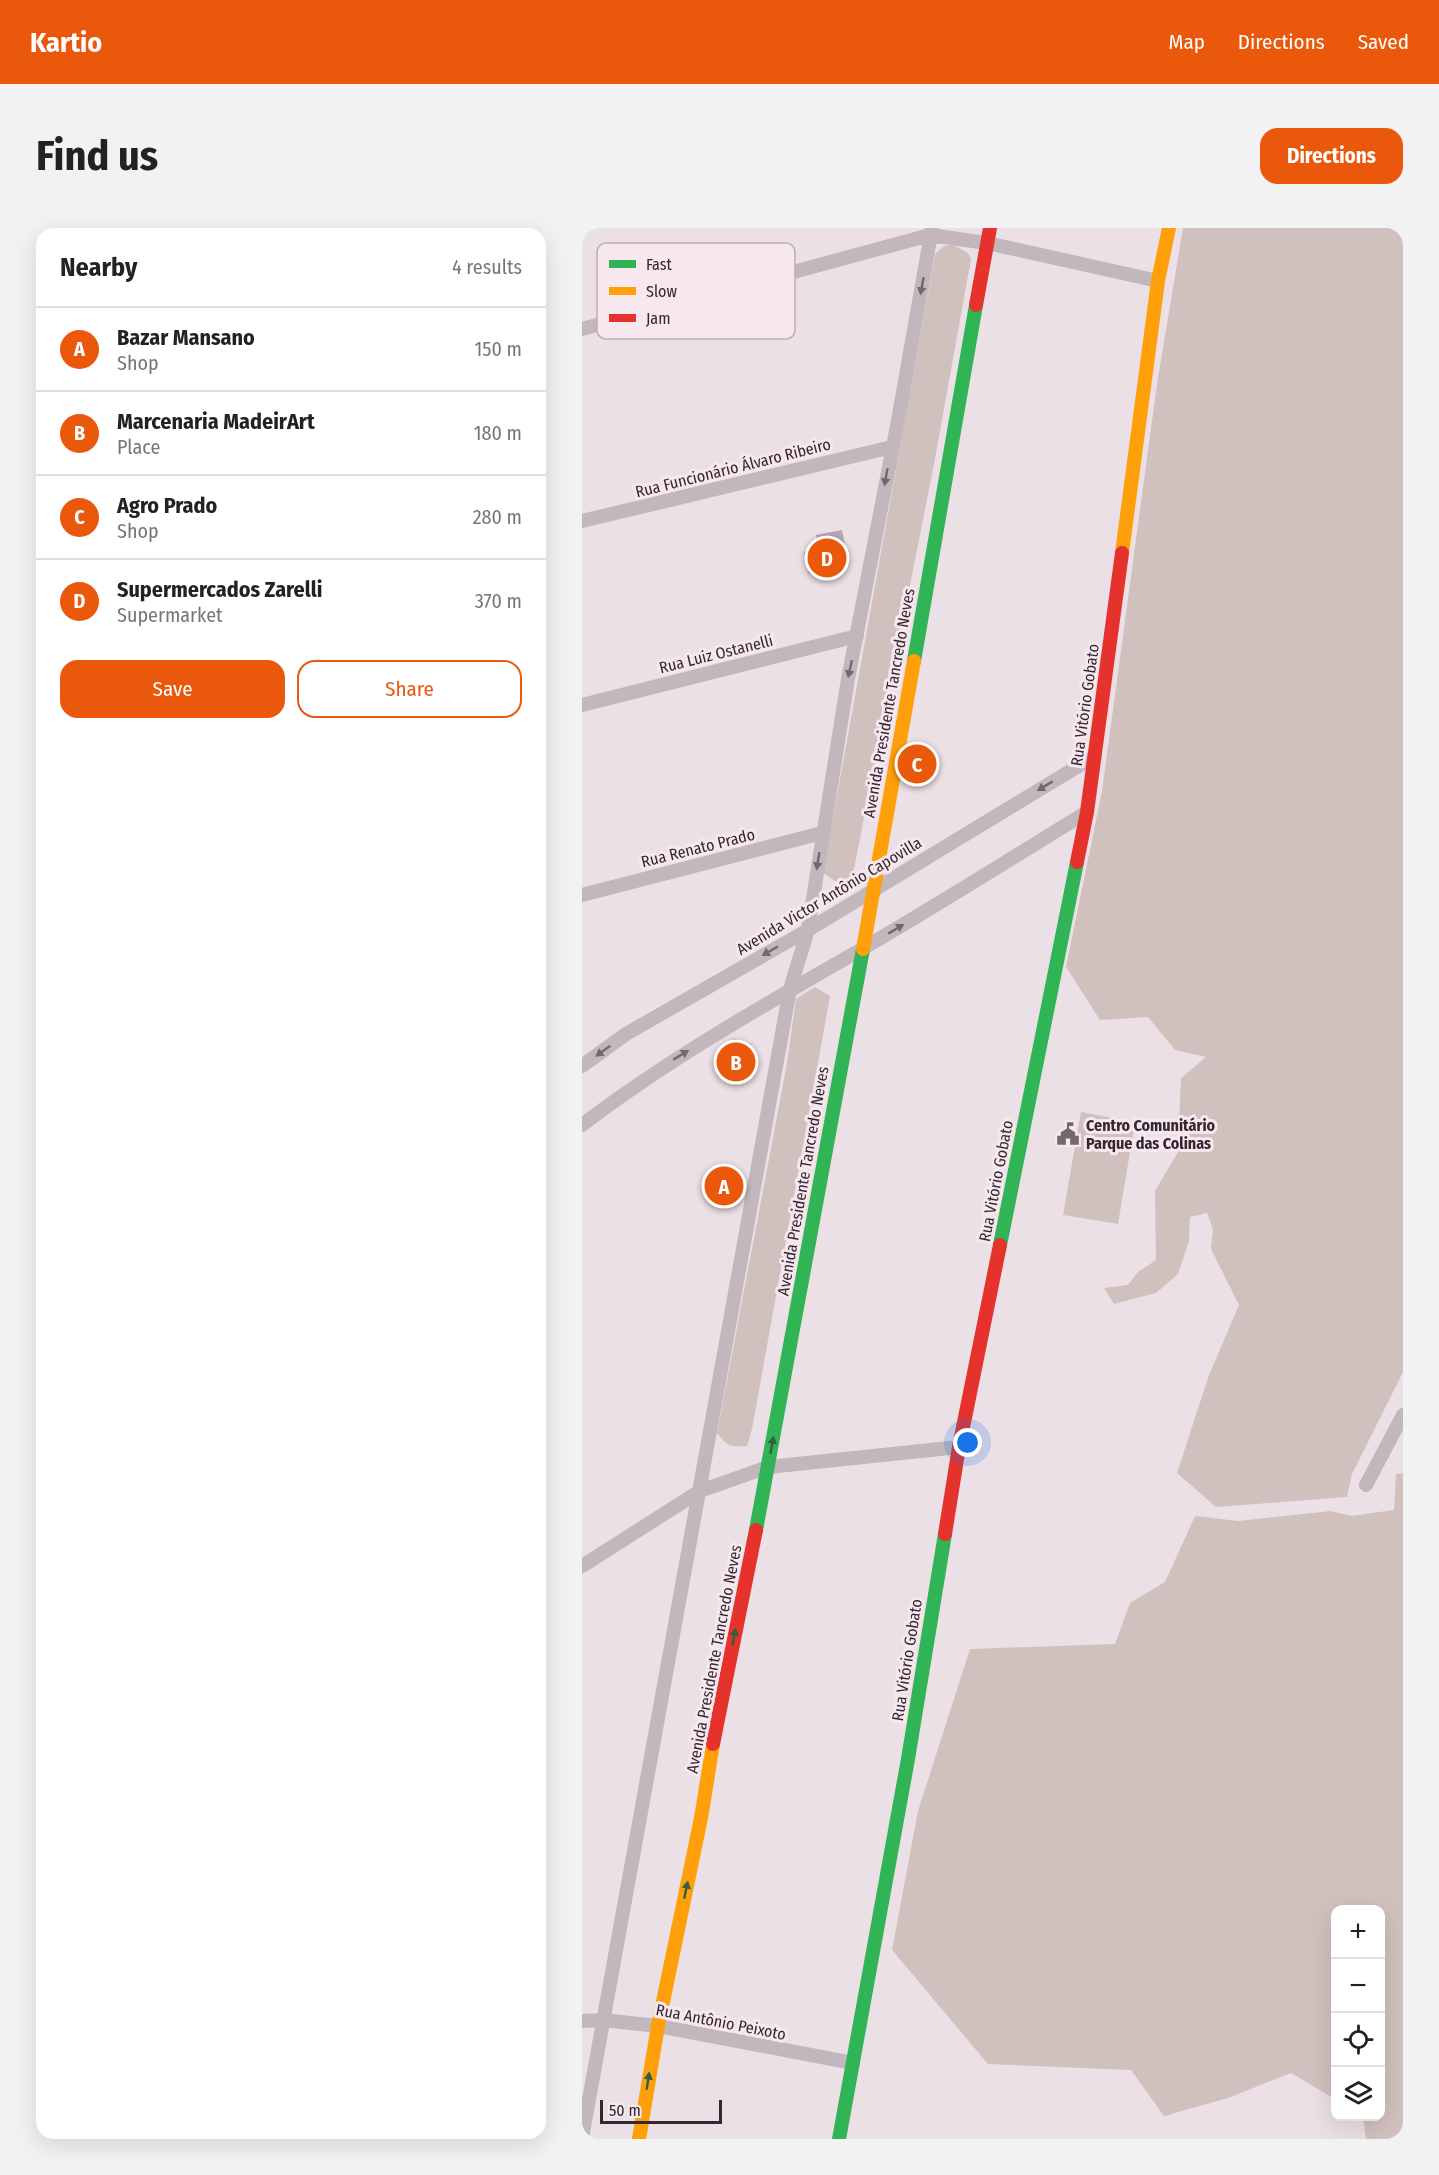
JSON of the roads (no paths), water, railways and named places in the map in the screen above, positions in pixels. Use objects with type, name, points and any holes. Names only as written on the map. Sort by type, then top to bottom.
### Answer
[{"type":"street","name":"Avenida Presidente Tancredo Neves","points":[[639,2139],[657,2026],[701,1818],[712,1750],[768,1467],[874,888],[990,228]]},
{"type":"street","name":"Rua Vitório Gobato","points":[[839,2139],[908,1759],[959,1447],[1087,812],[1158,281],[1168,228]]},
{"type":"street","points":[[582,2138],[790,989],[808,930],[848,679],[931,231]]},
{"type":"street","points":[[795,269],[931,231],[1158,281]]},
{"type":"street","points":[[582,329],[597,325]]},
{"type":"street","name":"Rua Funcionário Álvaro Ribeiro","points":[[582,521],[892,447]]},
{"type":"street","name":"Rua Luiz Ostanelli","points":[[582,705],[857,636]]},
{"type":"street","name":"Avenida Victor Antônio Capovilla","points":[[582,1066],[626,1034],[808,930],[1095,756]]},
{"type":"street","points":[[582,1125],[668,1063],[790,989],[863,949],[1087,812]]},
{"type":"street","name":"Rua Renato Prado","points":[[582,895],[822,832]]},
{"type":"street","points":[[1366,1485],[1403,1415]]},
{"type":"street","points":[[582,1566],[700,1491],[768,1467],[959,1447]]},
{"type":"street","name":"Rua Antônio Peixoto","points":[[582,2021],[603,2020],[657,2026],[853,2062]]},
{"type":"place","name":"Supermercados Zarelli","points":[[827,558]]},
{"type":"place","name":"Agro Prado","points":[[917,764]]},
{"type":"place","name":"Marcenaria MadeirArt","points":[[736,1062]]},
{"type":"place","name":"Centro Comunitário Parque das Colinas","points":[[1068,1134]]},
{"type":"place","name":"Bazar Mansano","points":[[724,1186]]}]
